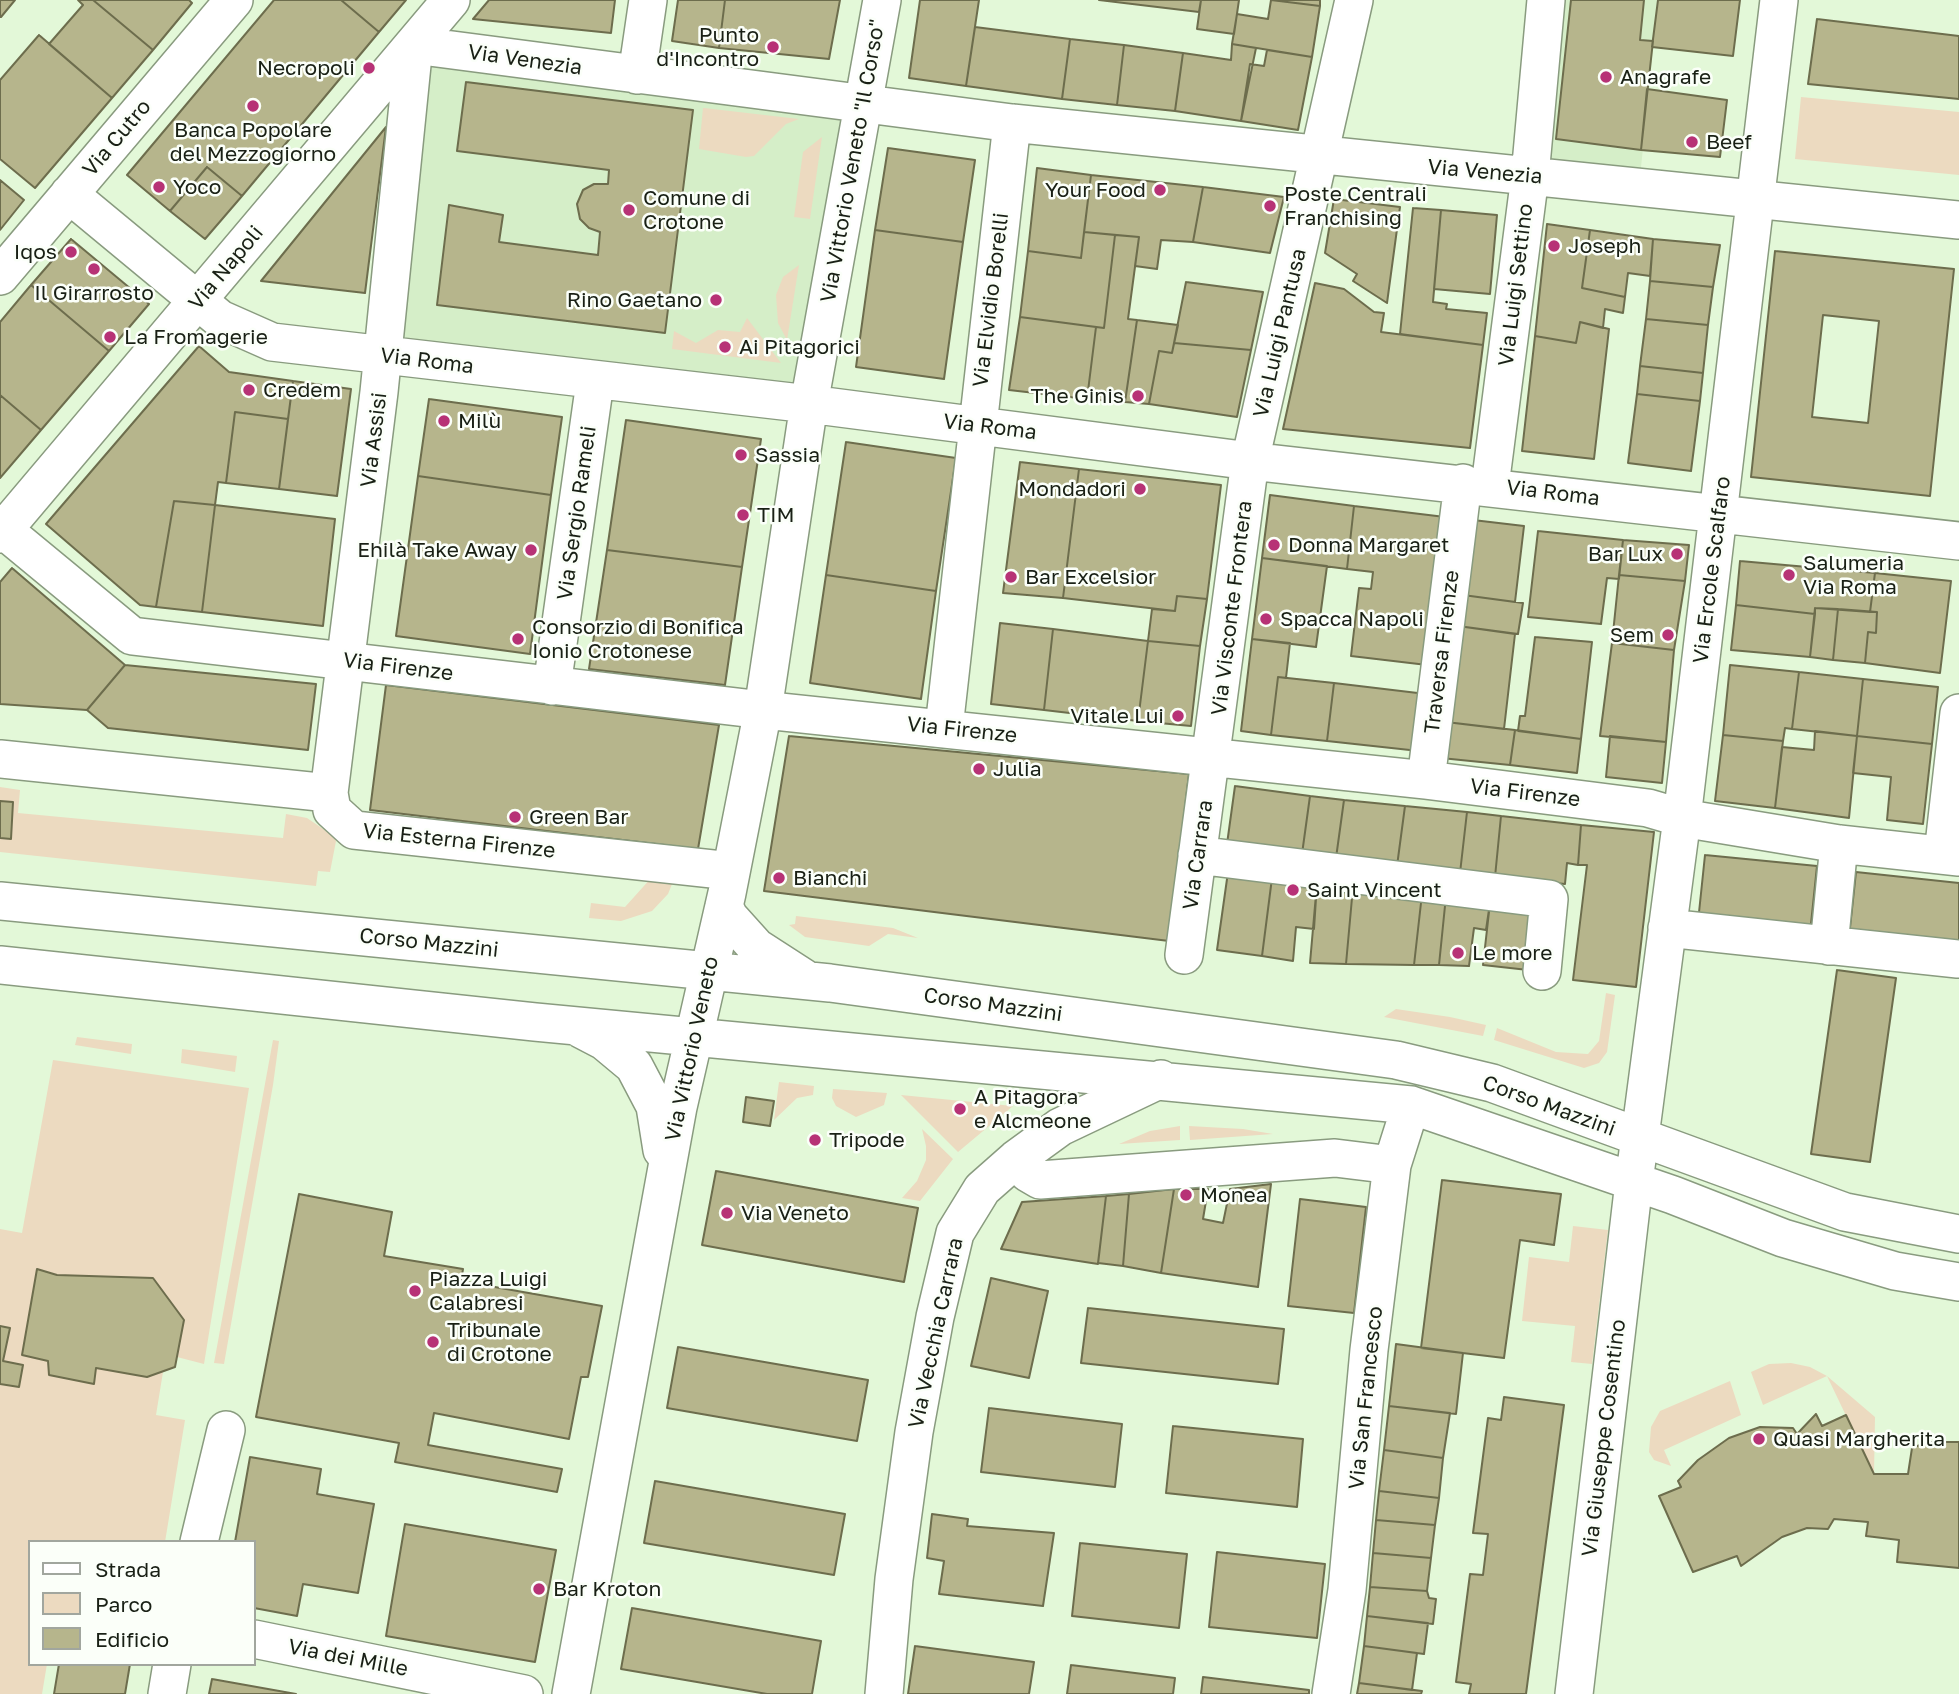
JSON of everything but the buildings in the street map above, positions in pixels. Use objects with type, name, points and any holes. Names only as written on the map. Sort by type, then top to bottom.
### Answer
[{"type":"street","name":"Via Cutro","points":[[0,276],[234,0]]},
{"type":"street","name":"Via Napoli","points":[[1,530],[451,0]]},
{"type":"street","points":[[636,75],[648,0]]},
{"type":"street","name":"Via Vittorio Veneto \"Il Corso\"","points":[[809,404],[882,0]]},
{"type":"street","name":"Via Luigi Pantusa","points":[[1250,461],[1354,0]]},
{"type":"street","name":"Via Luigi Settino","points":[[1477,484],[1530,176],[1546,0]]},
{"type":"street","name":"Via Ercole Scalfaro","points":[[1640,1139],[1720,513],[1779,0]]},
{"type":"street","name":"Via Venezia","points":[[414,45],[1012,123],[1959,220]]},
{"type":"street","name":"Via Assisi","points":[[329,793],[383,356],[414,45]]},
{"type":"street","name":"Via Elvidio Borelli","points":[[944,728],[1012,123]]},
{"type":"street","name":"Via Roma","points":[[69,194],[197,302],[244,332],[272,342],[595,382],[809,404],[1250,461],[1477,484],[1959,541]]},
{"type":"street","name":"Via Sergio Rameli","points":[[552,685],[595,382]]},
{"type":"street","name":"Via Vittorio Veneto","points":[[570,1694],[664,1183],[763,710],[809,404]]},
{"type":"street","name":"Via Visconte Frontera","points":[[1213,756],[1250,461]]},
{"type":"street","name":"Traversa Firenze","points":[[1426,780],[1477,484]]},
{"type":"street","name":"Via Firenze","points":[[1,530],[132,636],[763,710],[1426,780],[1648,808],[1682,818],[1839,844],[1951,856]]},
{"type":"street","points":[[1951,856],[1959,713]]},
{"type":"street","name":"Via Carrara","points":[[1184,955],[1213,756]]},
{"type":"street","points":[[0,759],[329,793]]},
{"type":"street","name":"Via Esterna Firenze","points":[[329,793],[332,810],[354,830],[727,889]]},
{"type":"street","points":[[1829,946],[1839,844]]},
{"type":"street","points":[[1197,855],[1549,899],[1542,971]]},
{"type":"street","points":[[727,889],[729,917],[756,947],[807,981]]},
{"type":"street","name":"Corso Mazzini","points":[[0,901],[807,981],[1396,1059],[1492,1083],[1845,1212],[1959,1234]]},
{"type":"street","points":[[1667,928],[1958,959]]},
{"type":"street","name":"Corso Mazzini","points":[[0,965],[577,1027],[1162,1079],[1411,1105],[1634,1182],[1783,1238],[1895,1270],[1959,1282]]},
{"type":"street","points":[[577,1027],[624,1056],[643,1081],[655,1106],[664,1183]]},
{"type":"street","name":"Via Vecchia Carrara","points":[[884,1694],[894,1579],[914,1432],[955,1233],[982,1189],[1059,1127],[1162,1079]]},
{"type":"street","name":"Via San Francesco","points":[[1331,1694],[1347,1590],[1369,1350],[1392,1165],[1411,1105]]},
{"type":"street","name":"Via Giuseppe Cosentino","points":[[1574,1694],[1640,1139]]},
{"type":"street","points":[[1016,1159],[1028,1173],[1041,1180],[1335,1158],[1392,1165]]},
{"type":"street","points":[[199,1540],[226,1430]]},
{"type":"street","name":"Via dei Mille","points":[[256,1639],[524,1694]]},
{"type":"street","points":[[167,1694],[172,1666]]},
{"type":"shaded area","points":[[1546,0],[1658,0],[1639,187],[1530,176]]},
{"type":"shaded area","points":[[414,45],[863,104],[809,404],[383,356]]},
{"type":"green space","points":[[1801,97],[1959,112],[1959,175],[1795,159]]},
{"type":"green space","points":[[703,108],[799,119],[786,124],[754,156],[746,157],[699,149]]},
{"type":"green space","points":[[822,137],[810,219],[794,217],[803,152]]},
{"type":"green space","points":[[799,265],[787,340],[778,323],[776,295],[783,277]]},
{"type":"green space","points":[[747,318],[781,363],[672,349],[674,331],[696,343],[718,330],[740,332]]},
{"type":"green space","points":[[0,787],[20,790],[18,813],[283,838],[286,814],[307,818],[332,835],[336,841],[330,872],[318,871],[316,886],[0,852]]},
{"type":"green space","points":[[652,877],[674,879],[668,894],[652,911],[621,921],[589,918],[591,903],[625,907]]},
{"type":"green space","points":[[796,916],[893,928],[918,938],[888,934],[869,946],[805,937],[789,925],[795,924]]},
{"type":"green space","points":[[1606,993],[1615,995],[1607,1052],[1599,1063],[1584,1068],[1494,1040],[1497,1028],[1556,1052],[1588,1054],[1599,1041]]},
{"type":"green space","points":[[1396,1009],[1486,1025],[1483,1036],[1384,1017]]},
{"type":"green space","points":[[77,1037],[132,1044],[131,1054],[75,1045]]},
{"type":"green space","points":[[273,1040],[279,1041],[273,1085],[224,1364],[214,1363]]},
{"type":"green space","points":[[182,1049],[237,1056],[235,1072],[181,1063]]},
{"type":"green space","points":[[53,1060],[249,1088],[204,1364],[177,1357],[184,1320],[153,1278],[57,1275],[37,1270],[22,1355],[48,1361],[49,1375],[93,1384],[96,1368],[147,1377],[163,1372],[156,1415],[185,1420],[165,1540],[28,1540],[28,1666],[47,1666],[42,1694],[0,1694],[0,1384],[18,1387],[23,1365],[3,1361],[10,1328],[0,1326],[0,1229],[22,1233]]},
{"type":"green space","points":[[779,1082],[814,1086],[813,1095],[797,1098],[774,1120]]},
{"type":"green space","points":[[833,1089],[887,1093],[884,1105],[856,1117],[836,1106],[832,1098]]},
{"type":"green space","points":[[901,1095],[1013,1106],[958,1152]]},
{"type":"green space","points":[[1180,1126],[1180,1140],[1119,1144],[1150,1131]]},
{"type":"green space","points":[[1189,1126],[1243,1129],[1273,1134],[1190,1140]]},
{"type":"green space","points":[[922,1129],[953,1159],[920,1201],[902,1198],[917,1181],[926,1160]]},
{"type":"green space","points":[[1573,1226],[1608,1230],[1592,1364],[1571,1362],[1575,1326],[1522,1321],[1529,1257],[1569,1262]]},
{"type":"green space","points":[[1791,1363],[1810,1367],[1827,1376],[1763,1405],[1751,1372],[1769,1364]]},
{"type":"green space","points":[[1827,1376],[1875,1417],[1874,1474]]},
{"type":"green space","points":[[1730,1381],[1741,1415],[1664,1450],[1671,1466],[1654,1460],[1649,1452],[1651,1427],[1660,1411]]},
{"type":"place","name":"Punto d'Incontro","points":[[773,47]]},
{"type":"place","name":"Necropoli","points":[[369,68]]},
{"type":"place","name":"Anagrafe","points":[[1606,77]]},
{"type":"place","name":"Banca Popolare del Mezzogiorno","points":[[253,106]]},
{"type":"place","name":"Beef","points":[[1692,142]]},
{"type":"place","name":"Yoco","points":[[159,187]]},
{"type":"place","name":"Your Food","points":[[1160,190]]},
{"type":"place","name":"Poste Centrali Franchising","points":[[1270,206]]},
{"type":"place","name":"Comune di Crotone","points":[[629,210]]},
{"type":"place","name":"Joseph","points":[[1554,246]]},
{"type":"place","name":"Iqos","points":[[71,252]]},
{"type":"place","name":"Il Girarrosto","points":[[94,269]]},
{"type":"place","name":"Rino Gaetano","points":[[716,300]]},
{"type":"place","name":"La Fromagerie","points":[[110,337]]},
{"type":"place","name":"Ai Pitagorici","points":[[725,347]]},
{"type":"place","name":"Credem","points":[[249,390]]},
{"type":"place","name":"The Ginis","points":[[1138,396]]},
{"type":"place","name":"Milù","points":[[444,421]]},
{"type":"place","name":"Sassia","points":[[741,455]]},
{"type":"place","name":"Mondadori","points":[[1140,489]]},
{"type":"place","name":"TIM","points":[[743,515]]},
{"type":"place","name":"Donna Margaret","points":[[1274,545]]},
{"type":"place","name":"Ehilà Take Away","points":[[531,550]]},
{"type":"place","name":"Bar Lux","points":[[1677,554]]},
{"type":"place","name":"Salumeria Via Roma","points":[[1789,575]]},
{"type":"place","name":"Bar Excelsior","points":[[1011,577]]},
{"type":"place","name":"Spacca Napoli","points":[[1266,619]]},
{"type":"place","name":"Sem","points":[[1668,635]]},
{"type":"place","name":"Consorzio di Bonifica Ionio Crotonese","points":[[518,639]]},
{"type":"place","name":"Vitale Lui","points":[[1178,716]]},
{"type":"place","name":"Julia","points":[[979,769]]},
{"type":"place","name":"Green Bar","points":[[515,817]]},
{"type":"place","name":"Bianchi","points":[[779,878]]},
{"type":"place","name":"Saint Vincent","points":[[1293,890]]},
{"type":"place","name":"Le more","points":[[1458,953]]},
{"type":"place","name":"A Pitagora e Alcmeone","points":[[960,1109]]},
{"type":"place","name":"Tripode","points":[[815,1140]]},
{"type":"place","name":"Monea","points":[[1186,1195]]},
{"type":"place","name":"Via Veneto","points":[[727,1213]]},
{"type":"place","name":"Piazza Luigi Calabresi","points":[[415,1291]]},
{"type":"place","name":"Tribunale di Crotone","points":[[433,1342]]},
{"type":"place","name":"Quasi Margherita","points":[[1759,1439]]},
{"type":"place","name":"Bar Kroton","points":[[539,1589]]}]
